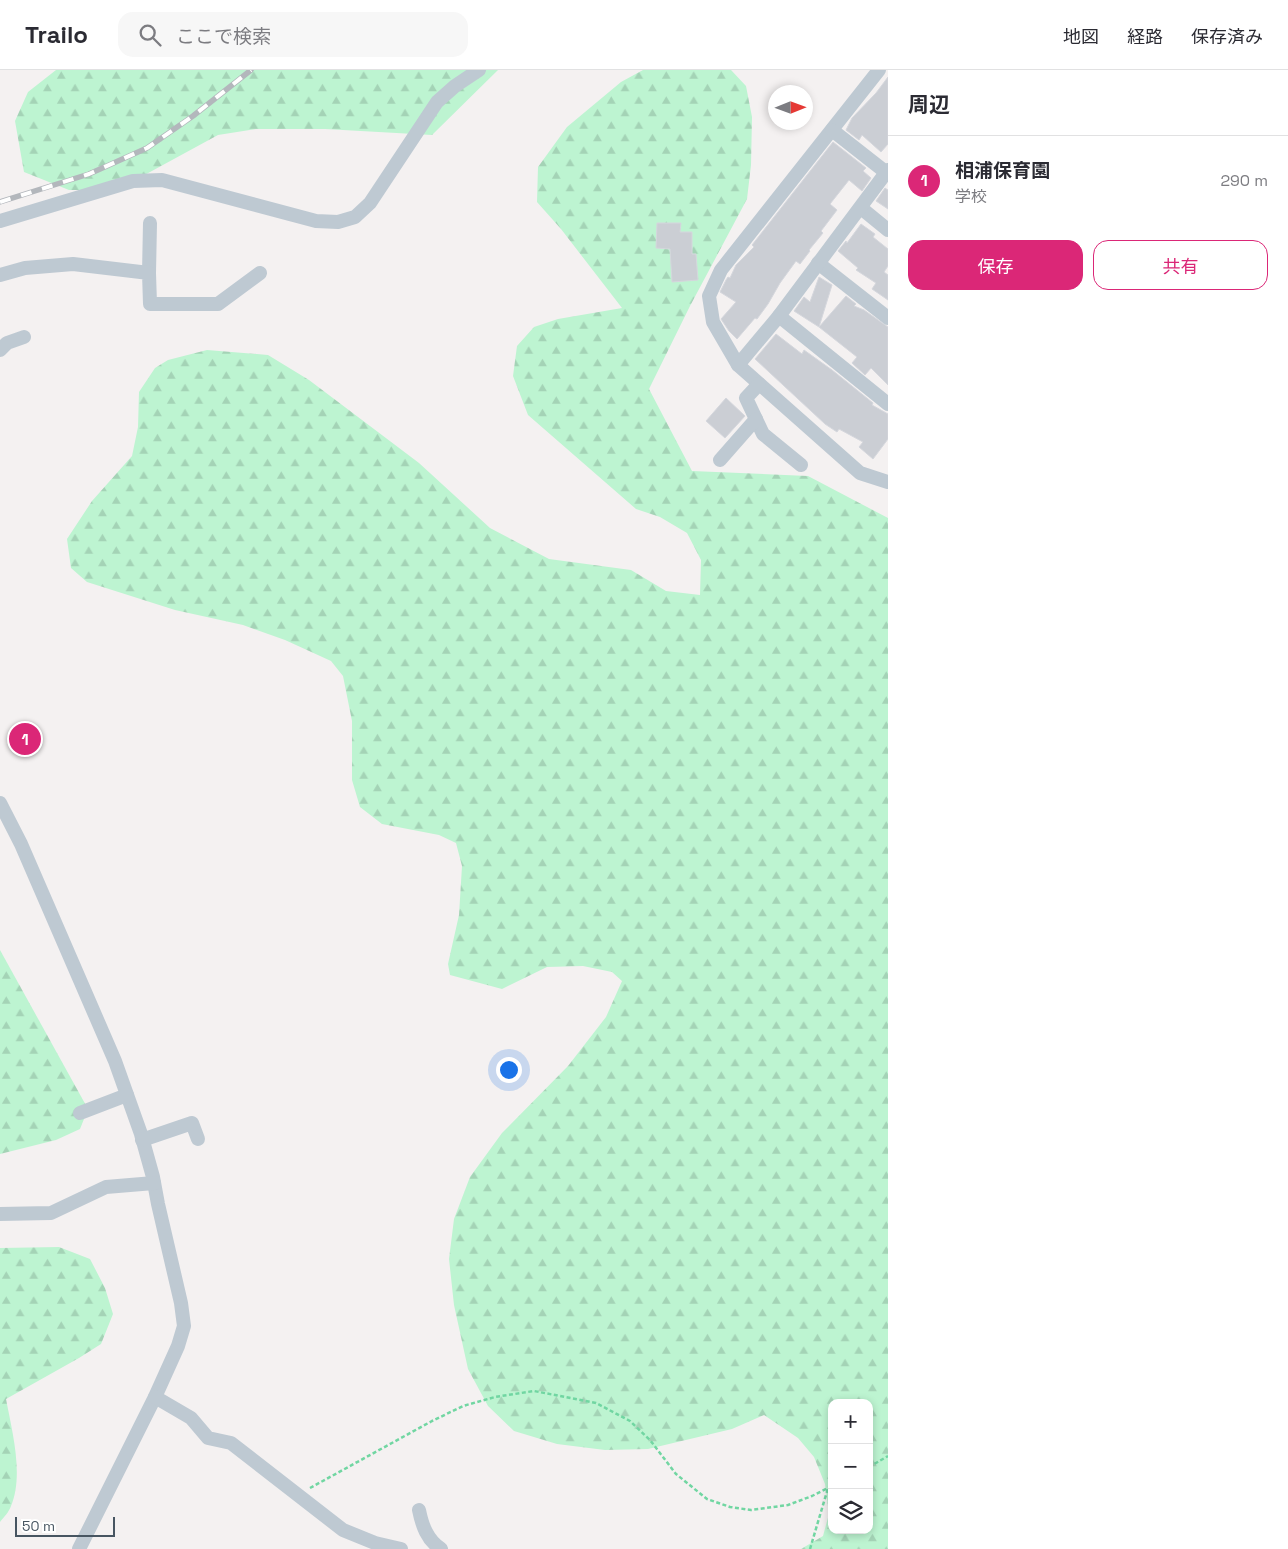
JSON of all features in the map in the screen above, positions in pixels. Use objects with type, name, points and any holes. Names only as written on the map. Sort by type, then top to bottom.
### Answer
[{"type":"street","points":[[0,220],[133,181],[162,180],[316,221],[338,222],[355,217],[370,203],[437,102],[455,86],[479,70]]},
{"type":"street","points":[[879,70],[721,270],[709,296],[713,322],[738,365],[860,473],[886,478]]},
{"type":"street","points":[[738,365],[778,316],[887,172],[832,130]]},
{"type":"street","points":[[861,208],[888,230]]},
{"type":"street","points":[[150,223],[150,304],[218,304],[260,273]]},
{"type":"street","points":[[818,263],[888,318]]},
{"type":"street","points":[[0,275],[25,268],[73,264],[149,273]]},
{"type":"street","points":[[778,316],[888,404]]},
{"type":"street","points":[[0,350],[7,343],[24,337]]},
{"type":"street","points":[[759,384],[746,398],[763,434],[801,465]]},
{"type":"street","points":[[720,460],[756,419]]},
{"type":"street","points":[[1,806],[21,844],[115,1061],[127,1095],[154,1182],[181,1303],[184,1326],[178,1346],[155,1397],[79,1549]]},
{"type":"street","points":[[80,1113],[127,1095]]},
{"type":"street","points":[[142,1140],[192,1123],[198,1140]]},
{"type":"street","points":[[0,1214],[51,1213],[106,1187],[154,1182]]},
{"type":"street","points":[[155,1397],[191,1418],[208,1438],[231,1443],[343,1530],[375,1543],[401,1549]]},
{"type":"street","points":[[419,1510],[428,1536],[441,1549]]},
{"type":"path","points":[[298,1495],[432,1421],[463,1406],[495,1397],[534,1391],[596,1403],[630,1421],[650,1440],[676,1474],[707,1499],[730,1508],[751,1510],[788,1505],[828,1488]]},
{"type":"path","points":[[873,1464],[888,1456]]},
{"type":"path","points":[[810,1549],[829,1489]]},
{"type":"green space","points":[[56,70],[498,70],[432,135],[325,129],[256,129],[218,135],[117,190],[69,190],[24,172],[15,121],[28,92]]},
{"type":"green space","points":[[643,70],[731,70],[746,86],[752,117],[751,165],[747,199],[690,306],[649,389],[692,471],[808,476],[888,518],[888,1549],[801,1549],[823,1536],[828,1518],[828,1534],[873,1534],[873,1399],[828,1399],[828,1506],[825,1484],[814,1457],[798,1438],[764,1415],[732,1429],[648,1449],[605,1450],[557,1444],[514,1431],[488,1406],[468,1369],[454,1305],[449,1259],[454,1219],[470,1177],[502,1133],[568,1066],[606,1017],[622,981],[612,972],[583,966],[547,967],[502,989],[450,975],[448,964],[459,915],[462,866],[456,843],[439,835],[382,824],[360,807],[352,780],[352,721],[343,676],[331,661],[285,640],[243,625],[175,610],[87,582],[71,568],[67,539],[92,501],[132,456],[138,427],[139,392],[155,368],[168,360],[207,350],[268,355],[309,380],[419,463],[490,528],[549,559],[631,570],[666,591],[700,595],[701,560],[687,533],[660,517],[636,509],[528,415],[513,376],[517,346],[534,327],[558,319],[622,308],[561,229],[537,202],[538,167],[567,127],[621,82]]},
{"type":"green space","points":[[0,950],[88,1109],[80,1129],[56,1140],[0,1154]]},
{"type":"green space","points":[[59,1247],[90,1259],[105,1288],[113,1314],[101,1344],[6,1399],[16,1453],[17,1481],[10,1508],[0,1522],[0,1248]]},
{"type":"building","points":[[888,77],[888,144],[881,152],[862,135],[859,140],[846,130],[852,118],[876,93]]},
{"type":"building","points":[[833,142],[866,168],[863,171],[871,178],[862,191],[849,180],[830,204],[837,210],[821,231],[823,233],[800,264],[796,261],[757,319],[755,318],[737,339],[721,319],[736,302],[720,292],[736,265],[754,247],[752,245]]},
{"type":"building","points":[[885,188],[888,190],[888,209],[876,201]]},
{"type":"building","points":[[657,223],[681,223],[680,232],[692,232],[692,254],[696,254],[698,280],[672,282],[670,249],[656,248]]},
{"type":"building","points":[[861,224],[875,234],[873,237],[888,249],[888,266],[884,272],[888,275],[888,300],[872,289],[876,283],[856,270],[858,268],[838,251],[846,241],[847,243]]},
{"type":"building","points":[[819,277],[832,285],[819,327],[794,311],[804,297],[810,302]]},
{"type":"building","points":[[846,296],[856,304],[854,306],[864,310],[888,327],[888,385],[871,368],[865,375],[852,363],[857,357],[819,327]]},
{"type":"building","points":[[776,334],[802,354],[804,350],[832,370],[873,403],[872,405],[888,414],[888,439],[873,459],[859,447],[863,442],[839,429],[837,432],[825,424],[755,359]]},
{"type":"building","points":[[726,398],[745,416],[725,438],[706,421]]},
{"type":"railway","points":[[0,202],[89,174],[147,148],[193,116],[251,70]]},
{"type":"place","name":"相浦保育園","points":[[25,739]]}]
